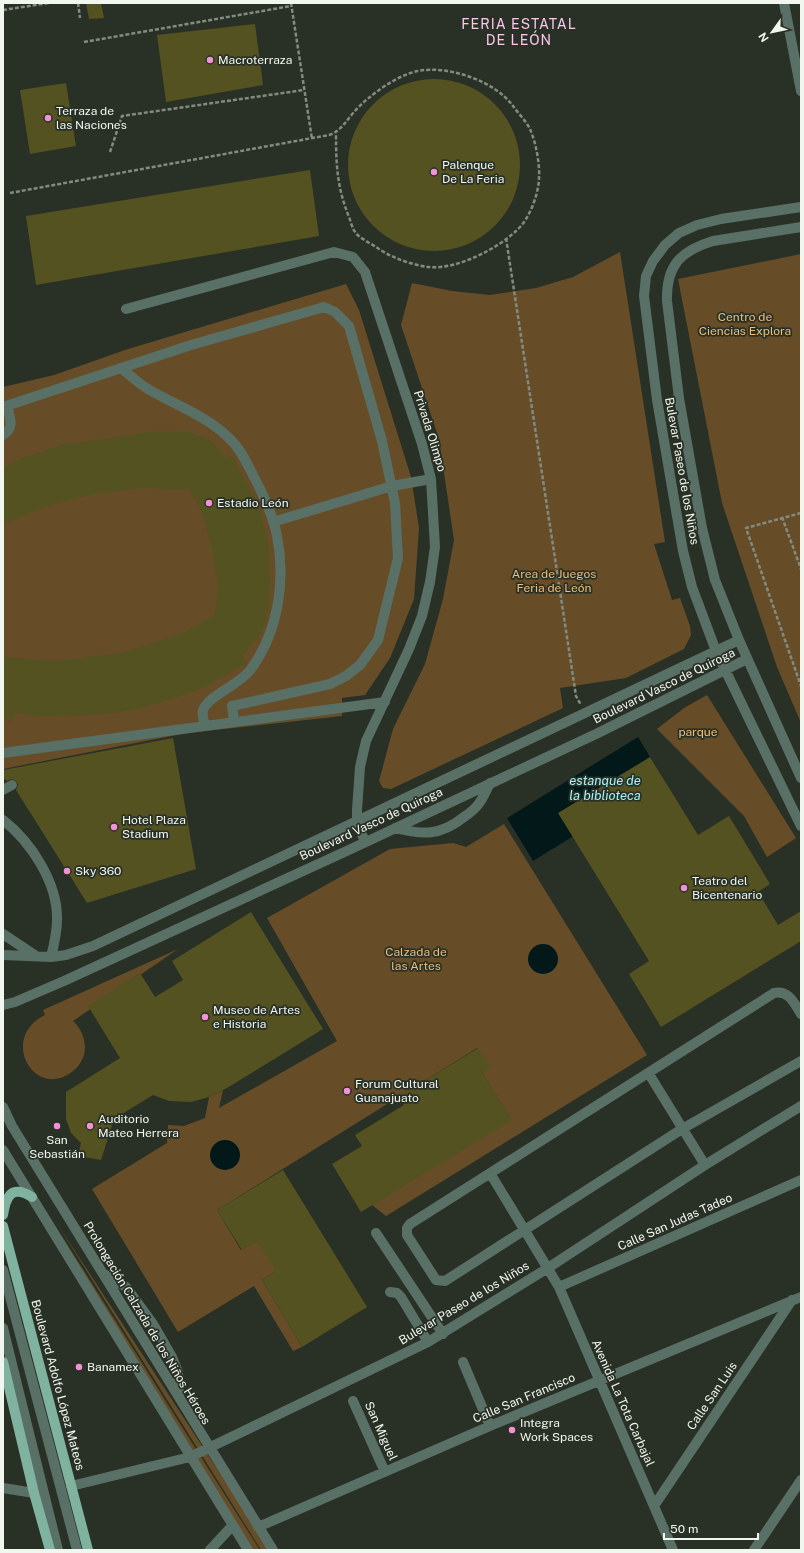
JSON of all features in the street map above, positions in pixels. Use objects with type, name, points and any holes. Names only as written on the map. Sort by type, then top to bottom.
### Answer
[{"type":"main road","points":[[3,1215],[5,1203],[14,1192],[20,1191],[32,1197]]},
{"type":"main road","name":"Boulevard Adolfo López Mateos","points":[[3,1226],[88,1550]]},
{"type":"main road","points":[[3,1362],[34,1493],[50,1550]]},
{"type":"street","points":[[784,3],[801,91]]},
{"type":"street","name":"Bulevar Paseo de los Niños","points":[[801,207],[720,219],[698,225],[679,233],[665,245],[653,261],[646,276],[644,296],[657,400],[683,551],[692,586],[725,671],[801,826]]},
{"type":"street","name":"Bulevar Paseo de los Niños","points":[[801,227],[713,241],[699,245],[687,252],[678,260],[670,273],[666,286],[666,301],[679,398],[702,528],[715,580],[747,659],[801,778]]},
{"type":"street","name":"Privada Olimpo","points":[[126,309],[334,252],[353,257],[365,272],[422,444],[431,479],[435,546],[430,582],[422,616],[410,649],[366,740],[360,767],[357,822],[365,842]]},
{"type":"street","points":[[3,435],[9,432],[12,425],[5,406],[191,345],[324,307],[335,312],[349,326],[382,441],[392,486],[398,558],[378,640],[360,665],[346,676],[330,684],[232,706]]},
{"type":"street","points":[[121,368],[149,389],[209,422],[231,440],[244,458],[267,502],[277,537],[280,564],[276,617],[265,644],[251,670],[233,686],[210,701],[203,711],[204,725]]},
{"type":"street","points":[[273,522],[392,486],[431,479]]},
{"type":"street","name":"Boulevard Vasco de Quiroga","points":[[3,955],[51,957],[66,956],[113,937],[739,640]]},
{"type":"street","name":"Boulevard Vasco de Quiroga","points":[[3,1005],[15,1002],[64,981],[365,842],[725,671],[747,659]]},
{"type":"street","points":[[233,686],[232,706],[234,721]]},
{"type":"street","points":[[3,753],[385,702]]},
{"type":"street","points":[[395,828],[413,832],[428,833],[448,828],[469,814],[480,802],[490,782]]},
{"type":"street","points":[[3,790],[12,785]]},
{"type":"street","points":[[3,820],[26,842],[42,867],[53,893],[57,920],[51,957]]},
{"type":"street","points":[[3,934],[36,956]]},
{"type":"street","points":[[801,1014],[788,994],[782,992],[774,993],[649,1074],[410,1224],[408,1228],[408,1235],[436,1280],[445,1281],[682,1129],[801,1061]]},
{"type":"street","points":[[649,1074],[704,1165]]},
{"type":"street","name":"Bulevar Paseo de los Niños","points":[[71,1486],[190,1457],[428,1342],[548,1268],[704,1165],[801,1106]]},
{"type":"street","name":"Prolongación Calzada de los Niños Héroes","points":[[3,1107],[12,1126],[209,1449],[273,1550]]},
{"type":"street","points":[[3,1150],[248,1550]]},
{"type":"street","name":"Avenida La Tota Carbajal","points":[[490,1173],[559,1287],[673,1550]]},
{"type":"street","name":"Calle San Judas Tadeo","points":[[559,1287],[801,1180]]},
{"type":"street","points":[[376,1233],[443,1334]]},
{"type":"street","points":[[3,1270],[77,1550]]},
{"type":"street","points":[[102,1272],[126,1287],[153,1324],[172,1357],[178,1372],[179,1398]]},
{"type":"street","points":[[390,1292],[401,1297],[428,1342]]},
{"type":"street","name":"Calle San Francisco","points":[[258,1527],[490,1426],[797,1298]]},
{"type":"street","name":"Calle San Luis","points":[[654,1506],[797,1298]]},
{"type":"street","points":[[3,1328],[42,1492],[58,1550]]},
{"type":"street","points":[[463,1362],[490,1426]]},
{"type":"street","name":"San Miguel","points":[[353,1401],[385,1472]]},
{"type":"street","points":[[754,1550],[801,1480]]},
{"type":"street","points":[[3,1488],[34,1493]]},
{"type":"street","points":[[210,1550],[232,1526]]},
{"type":"path","points":[[3,10],[49,3]]},
{"type":"path","points":[[78,3],[80,18]]},
{"type":"path","points":[[84,42],[291,5],[312,139]]},
{"type":"path","points":[[10,193],[312,139],[336,133],[355,111],[374,93],[399,78],[417,71],[439,70],[472,77],[489,86],[508,99],[530,129],[538,156],[539,179],[534,201],[525,220],[516,231],[486,252],[457,264],[430,267],[402,260],[382,252],[356,233],[343,202],[336,168],[336,133]]},
{"type":"path","points":[[110,152],[122,116],[304,90]]},
{"type":"path","points":[[506,238],[576,696],[586,713]]},
{"type":"path","points":[[801,513],[746,528],[801,686]]},
{"type":"path","points":[[782,517],[801,569]]},
{"type":"green space","name":"Area de Juegos Feria de León","points":[[620,252],[665,542],[654,544],[672,600],[680,598],[690,626],[691,635],[684,649],[626,678],[560,688],[563,708],[391,789],[383,788],[379,781],[393,729],[425,664],[443,599],[454,540],[439,439],[401,325],[412,283],[452,291],[490,295],[536,288],[573,277]]},
{"type":"green space","name":"Centro de Ciencias Explora","points":[[801,254],[801,723],[777,667],[722,503],[678,279]]},
{"type":"green space","name":"Estadio León","points":[[346,284],[359,310],[411,477],[419,528],[414,599],[390,658],[365,695],[342,698],[342,716],[187,733],[3,769],[3,387],[54,375],[128,349]]},
{"type":"green space","name":"parque","points":[[707,695],[796,838],[767,857],[744,816],[657,729],[684,708]]},
{"type":"green space","name":"Calzada de las Artes","points":[[504,824],[647,1055],[386,1216],[372,1205],[511,1119],[482,1072],[489,1067],[477,1048],[217,1210],[241,1250],[270,1233],[276,1271],[262,1280],[302,1347],[293,1351],[254,1286],[178,1332],[92,1189],[167,1143],[168,1125],[184,1126],[205,1118],[209,1097],[223,1090],[219,1108],[337,1041],[267,918],[390,849],[453,843],[466,847]]},
{"type":"green space","points":[[178,949],[73,1021],[83,1036],[85,1045],[83,1058],[74,1070],[69,1074],[56,1079],[43,1078],[33,1071],[26,1061],[23,1049],[25,1037],[32,1025],[45,1015],[43,1010]]},
{"type":"green space","points":[[41,1204],[96,1290],[260,1550],[253,1550]]},
{"type":"green space","points":[[56,1222],[270,1550],[261,1550]]},
{"type":"water","name":"estanque de la biblioteca","points":[[638,737],[664,780],[533,861],[507,818]]},
{"type":"water","points":[[543,944],[554,948],[558,959],[554,970],[543,974],[532,970],[528,959],[532,948]]},
{"type":"water","points":[[225,1140],[231,1141],[239,1149],[239,1161],[231,1169],[225,1170],[219,1169],[211,1161],[210,1155],[211,1149],[219,1141]]},
{"type":"building","points":[[86,3],[101,3],[104,18],[89,19]]},
{"type":"building","name":"Macroterraza","points":[[255,24],[263,85],[166,102],[157,35]]},
{"type":"building","name":"Palenque De La Feria","points":[[426,79],[442,79],[459,82],[475,89],[489,98],[501,110],[510,124],[517,140],[520,165],[519,182],[514,198],[501,220],[489,232],[475,241],[459,248],[442,251],[426,251],[409,248],[393,241],[379,232],[367,220],[358,206],[351,190],[348,173],[348,157],[351,140],[358,124],[367,110],[379,98],[393,89],[409,82]]},
{"type":"building","name":"Terraza de las Naciones","points":[[66,83],[76,146],[30,154],[20,90]]},
{"type":"building","points":[[310,170],[319,236],[36,285],[26,216]]},
{"type":"building","points":[[158,431],[189,432],[211,440],[225,458],[232,456],[258,504],[268,542],[270,577],[269,607],[262,632],[242,656],[247,663],[202,688],[160,703],[117,713],[46,717],[15,713],[11,722],[3,719],[3,657],[57,661],[126,652],[181,634],[215,615],[218,586],[212,549],[203,515],[190,490],[141,488],[93,494],[47,506],[3,524],[3,467],[20,459],[62,445]]},
{"type":"building","name":"Hotel Plaza Stadium","points":[[173,738],[196,869],[87,903],[16,790],[18,785],[17,782],[12,779],[7,781],[3,778],[3,770]]},
{"type":"building","name":"Teatro del Bicentenario","points":[[650,757],[698,835],[729,816],[770,884],[758,892],[778,925],[801,911],[801,941],[661,1027],[629,974],[649,961],[558,813]]},
{"type":"building","name":"Museo de Artes e Historia","points":[[251,912],[323,1029],[227,1088],[209,1097],[191,1102],[169,1101],[153,1095],[114,1119],[101,1160],[78,1156],[81,1143],[71,1133],[66,1119],[66,1092],[120,1058],[88,1006],[140,973],[155,997],[183,980],[172,961]]},
{"type":"building","points":[[478,1048],[490,1067],[482,1072],[512,1120],[361,1212],[332,1164],[362,1146],[355,1135],[404,1105],[398,1097]]},
{"type":"building","points":[[283,1170],[367,1307],[302,1347],[262,1280],[276,1271],[257,1241],[242,1250],[217,1210]]},
{"type":"place","name":"Macroterraza","points":[[210,60]]},
{"type":"place","name":"Terraza de las Naciones","points":[[48,118]]},
{"type":"place","name":"Palenque De La Feria","points":[[434,172]]},
{"type":"place","name":"Estadio León","points":[[209,503]]},
{"type":"place","name":"Hotel Plaza Stadium","points":[[114,827]]},
{"type":"place","name":"Sky 360","points":[[67,871]]},
{"type":"place","name":"Teatro del Bicentenario","points":[[684,888]]},
{"type":"place","name":"Museo de Artes e Historia","points":[[205,1017]]},
{"type":"place","name":"Forum Cultural Guanajuato","points":[[347,1091]]},
{"type":"place","name":"San Sebastián","points":[[57,1126]]},
{"type":"place","name":"Auditorio Mateo Herrera","points":[[90,1126]]},
{"type":"place","name":"Banamex","points":[[79,1367]]},
{"type":"place","name":"Integra Work Spaces","points":[[512,1430]]},
{"type":"district","name":"FERIA ESTATAL DE LEÓN","points":[[519,32]]}]
